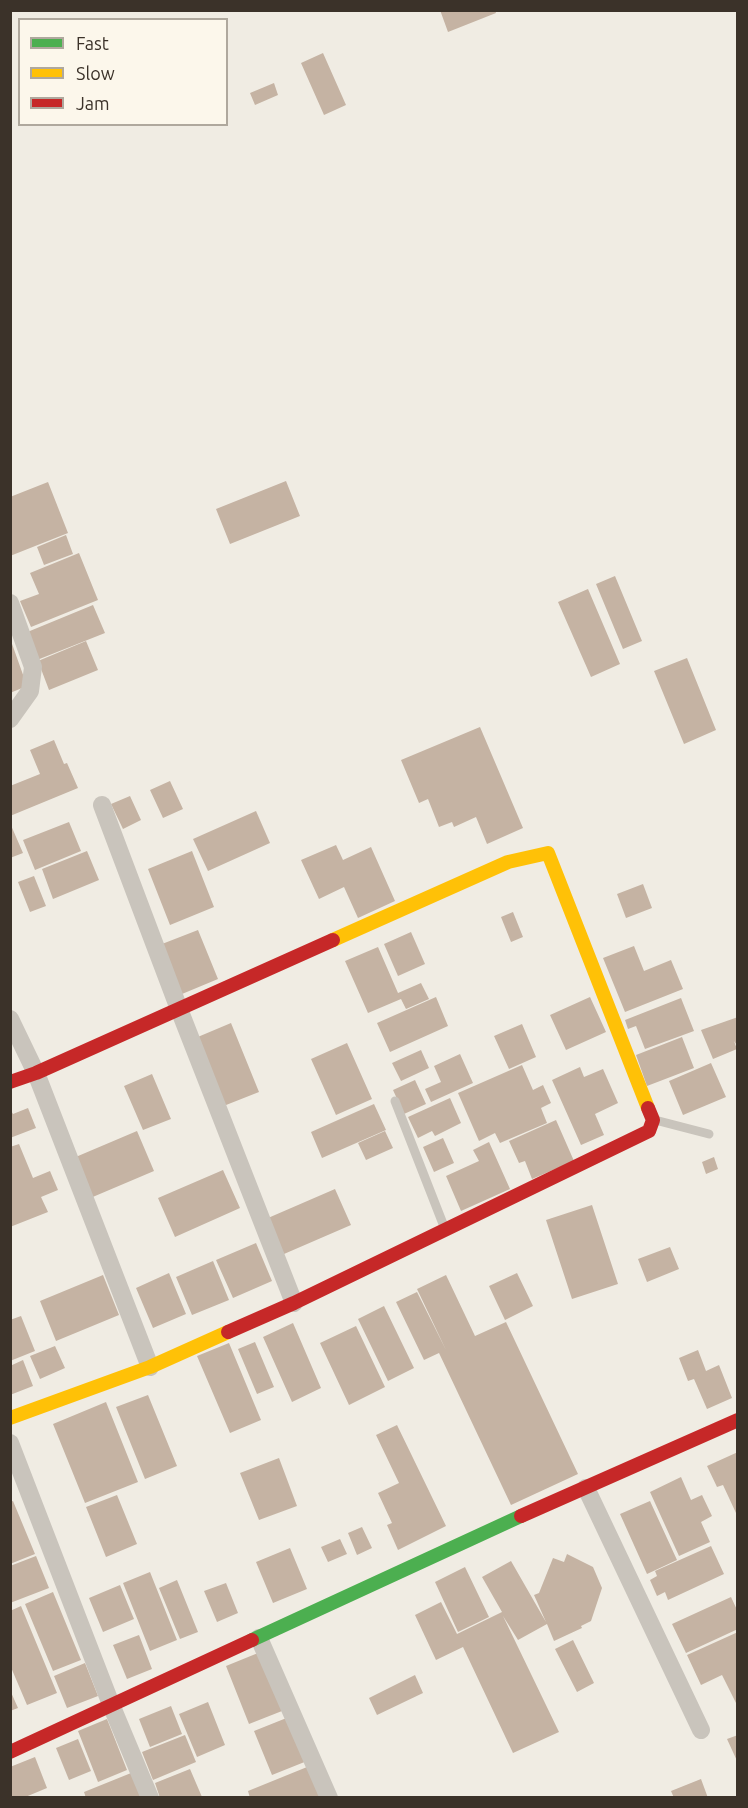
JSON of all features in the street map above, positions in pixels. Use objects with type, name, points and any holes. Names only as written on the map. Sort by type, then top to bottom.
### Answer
[{"type":"street","points":[[10,603],[33,667],[30,691],[10,719]]},
{"type":"street","points":[[102,804],[294,1303]]},
{"type":"street","points":[[10,1082],[36,1073],[508,862],[548,853],[653,1119],[648,1131],[294,1303],[150,1367],[10,1418]]},
{"type":"street","points":[[10,1019],[36,1073],[150,1367]]},
{"type":"street","points":[[10,1752],[112,1707],[525,1514],[738,1420]]},
{"type":"street","points":[[10,1443],[112,1707],[150,1797]]},
{"type":"street","points":[[586,1488],[701,1730]]},
{"type":"street","points":[[259,1638],[329,1797]]},
{"type":"lane","points":[[395,1101],[446,1229]]},
{"type":"lane","points":[[653,1119],[709,1134]]},
{"type":"building","points":[[440,10],[495,10],[496,13],[448,32]]},
{"type":"building","points":[[323,53],[346,105],[324,115],[301,63]]},
{"type":"building","points":[[274,83],[278,95],[255,105],[250,93]]},
{"type":"building","points":[[286,481],[300,516],[230,544],[216,509]]},
{"type":"building","points":[[48,482],[68,533],[10,556],[10,497]]},
{"type":"building","points":[[66,535],[73,554],[44,565],[37,547]]},
{"type":"building","points":[[79,553],[98,600],[31,627],[20,601],[39,594],[30,573]]},
{"type":"building","points":[[615,576],[642,641],[623,649],[596,584]]},
{"type":"building","points":[[588,589],[620,664],[591,677],[558,602]]},
{"type":"building","points":[[93,605],[105,633],[37,660],[25,633]]},
{"type":"building","points":[[11,641],[27,686],[10,693]]},
{"type":"building","points":[[86,641],[98,670],[49,690],[38,661]]},
{"type":"building","points":[[687,658],[716,730],[684,744],[654,671]]},
{"type":"building","points":[[480,727],[523,828],[487,844],[476,817],[454,827],[452,822],[439,827],[428,799],[419,803],[401,760]]},
{"type":"building","points":[[54,740],[78,788],[10,816],[10,786],[40,774],[30,750]]},
{"type":"building","points":[[170,781],[183,809],[163,818],[150,790]]},
{"type":"building","points":[[130,796],[141,820],[123,829],[111,804]]},
{"type":"building","points":[[256,811],[270,843],[208,871],[193,839]]},
{"type":"building","points":[[69,822],[81,851],[35,870],[23,840]]},
{"type":"building","points":[[10,823],[23,853],[10,858]]},
{"type":"building","points":[[336,845],[343,860],[371,847],[395,901],[358,918],[344,887],[319,899],[301,860]]},
{"type":"building","points":[[87,851],[99,880],[53,899],[42,869]]},
{"type":"building","points":[[192,851],[214,907],[170,925],[148,869]]},
{"type":"building","points":[[34,876],[46,906],[30,912],[18,882]]},
{"type":"building","points":[[643,884],[652,908],[626,918],[617,894]]},
{"type":"building","points":[[513,912],[523,937],[511,942],[501,917]]},
{"type":"building","points":[[198,930],[218,979],[182,994],[162,944]]},
{"type":"building","points":[[411,932],[425,964],[398,976],[384,944]]},
{"type":"building","points":[[634,946],[644,971],[671,960],[683,989],[625,1012],[603,958]]},
{"type":"building","points":[[378,947],[398,993],[421,983],[429,999],[406,1009],[401,999],[368,1013],[345,961]]},
{"type":"building","points":[[436,997],[448,1026],[390,1052],[377,1023]]},
{"type":"building","points":[[590,997],[606,1032],[566,1050],[550,1015]]},
{"type":"building","points":[[681,998],[694,1031],[645,1049],[636,1026],[628,1029],[625,1020]]},
{"type":"building","points":[[738,1017],[738,1047],[734,1041],[737,1049],[713,1059],[701,1030]]},
{"type":"building","points":[[231,1023],[259,1092],[221,1107],[193,1039]]},
{"type":"building","points":[[522,1024],[536,1057],[509,1069],[494,1036]]},
{"type":"building","points":[[682,1037],[694,1068],[647,1086],[636,1055]]},
{"type":"building","points":[[347,1043],[372,1099],[336,1115],[311,1059]]},
{"type":"building","points":[[421,1050],[429,1068],[401,1081],[392,1063]]},
{"type":"building","points":[[460,1054],[473,1083],[431,1102],[425,1089],[441,1082],[434,1066]]},
{"type":"building","points":[[711,1063],[726,1097],[683,1115],[669,1081]]},
{"type":"building","points":[[522,1065],[533,1090],[543,1085],[551,1103],[541,1108],[547,1123],[500,1143],[495,1133],[479,1141],[458,1093]]},
{"type":"building","points":[[580,1067],[584,1077],[603,1069],[618,1103],[595,1114],[604,1135],[581,1145],[552,1080]]},
{"type":"building","points":[[152,1074],[171,1119],[143,1130],[124,1086]]},
{"type":"building","points":[[415,1080],[426,1104],[404,1114],[393,1090]]},
{"type":"building","points":[[450,1098],[461,1123],[435,1136],[432,1131],[418,1138],[408,1117]]},
{"type":"building","points":[[374,1104],[386,1130],[322,1158],[311,1132]]},
{"type":"building","points":[[28,1108],[36,1128],[10,1138],[10,1109],[13,1114]]},
{"type":"building","points":[[556,1120],[574,1161],[532,1179],[525,1161],[519,1163],[509,1141]]},
{"type":"building","points":[[137,1131],[154,1171],[88,1199],[71,1159]]},
{"type":"building","points":[[385,1131],[393,1148],[366,1160],[358,1143]]},
{"type":"building","points":[[443,1138],[454,1163],[434,1172],[423,1147]]},
{"type":"building","points":[[489,1142],[510,1189],[461,1211],[446,1176],[479,1161],[473,1150]]},
{"type":"building","points":[[19,1144],[33,1178],[50,1171],[58,1190],[41,1197],[48,1212],[10,1227],[10,1147]]},
{"type":"building","points":[[714,1157],[718,1169],[706,1174],[702,1162]]},
{"type":"building","points":[[223,1170],[240,1208],[175,1237],[158,1198]]},
{"type":"building","points":[[335,1189],[351,1225],[284,1254],[268,1218]]},
{"type":"building","points":[[592,1205],[618,1284],[572,1299],[546,1220]]},
{"type":"building","points":[[256,1243],[272,1281],[233,1298],[216,1260]]},
{"type":"building","points":[[670,1247],[679,1269],[647,1282],[638,1259]]},
{"type":"building","points":[[213,1261],[229,1300],[192,1315],[176,1277]]},
{"type":"building","points":[[169,1273],[186,1314],[153,1328],[136,1288]]},
{"type":"building","points":[[517,1273],[533,1306],[505,1320],[489,1286]]},
{"type":"building","points":[[103,1275],[119,1315],[56,1341],[40,1301]]},
{"type":"building","points":[[446,1275],[475,1336],[506,1322],[578,1474],[511,1505],[439,1353],[424,1360],[396,1302],[417,1292],[446,1350],[417,1289]]},
{"type":"building","points":[[384,1306],[414,1368],[388,1381],[358,1319]]},
{"type":"building","points":[[21,1316],[35,1351],[10,1361],[10,1320]]},
{"type":"building","points":[[293,1323],[321,1388],[292,1402],[263,1337]]},
{"type":"building","points":[[356,1326],[385,1387],[349,1405],[320,1343]]},
{"type":"building","points":[[255,1342],[274,1387],[257,1394],[238,1349]]},
{"type":"building","points":[[229,1343],[261,1420],[230,1433],[197,1356]]},
{"type":"building","points":[[55,1346],[65,1368],[40,1379],[30,1356]]},
{"type":"building","points":[[698,1350],[706,1371],[719,1365],[732,1398],[707,1409],[694,1379],[688,1381],[679,1358]]},
{"type":"building","points":[[23,1360],[33,1386],[10,1395],[10,1366]]},
{"type":"building","points":[[148,1395],[177,1466],[145,1479],[116,1407]]},
{"type":"building","points":[[106,1402],[138,1482],[85,1503],[53,1424]]},
{"type":"building","points":[[397,1425],[446,1526],[398,1550],[387,1525],[392,1523],[378,1493],[399,1483],[376,1435]]},
{"type":"building","points":[[738,1452],[738,1513],[736,1513],[723,1485],[717,1487],[707,1466]]},
{"type":"building","points":[[279,1458],[297,1506],[259,1520],[240,1473]]},
{"type":"building","points":[[681,1477],[691,1500],[702,1495],[712,1516],[701,1522],[710,1542],[679,1556],[650,1492]]},
{"type":"building","points":[[117,1495],[137,1544],[106,1557],[86,1507]]},
{"type":"building","points":[[13,1501],[35,1554],[10,1564],[10,1502]]},
{"type":"building","points":[[650,1501],[677,1560],[647,1574],[620,1514]]},
{"type":"building","points":[[362,1527],[372,1548],[357,1555],[348,1533]]},
{"type":"building","points":[[340,1539],[347,1554],[328,1562],[321,1547]]},
{"type":"building","points":[[711,1546],[724,1574],[668,1600],[665,1592],[657,1596],[650,1580],[657,1576],[655,1571]]},
{"type":"building","points":[[290,1548],[307,1589],[273,1603],[256,1562]]},
{"type":"building","points":[[567,1554],[593,1567],[602,1588],[591,1621],[581,1626],[582,1628],[554,1641],[547,1624],[518,1640],[503,1616],[559,1732],[513,1753],[463,1647],[436,1660],[415,1615],[441,1602],[457,1634],[502,1612],[482,1577],[511,1561],[546,1622],[534,1595],[539,1593],[553,1558],[564,1562]]},
{"type":"building","points":[[36,1556],[49,1588],[10,1603],[10,1566]]},
{"type":"building","points":[[465,1567],[489,1617],[458,1632],[435,1582]]},
{"type":"building","points":[[150,1572],[177,1640],[150,1651],[123,1583]]},
{"type":"building","points":[[177,1580],[198,1632],[180,1639],[159,1588]]},
{"type":"building","points":[[226,1583],[238,1613],[217,1622],[204,1591]]},
{"type":"building","points":[[120,1585],[134,1619],[103,1632],[89,1598]]},
{"type":"building","points":[[53,1592],[81,1660],[53,1671],[25,1604]]},
{"type":"building","points":[[731,1597],[738,1612],[738,1629],[686,1653],[672,1624]]},
{"type":"building","points":[[21,1606],[57,1693],[27,1705],[10,1665],[10,1611]]},
{"type":"building","points":[[738,1632],[738,1707],[722,1675],[701,1685],[687,1655]]},
{"type":"building","points":[[139,1635],[152,1669],[127,1679],[113,1645]]},
{"type":"building","points":[[573,1640],[594,1683],[577,1692],[555,1649]]},
{"type":"building","points":[[258,1653],[282,1711],[249,1724],[226,1666]]},
{"type":"building","points":[[85,1663],[98,1696],[67,1708],[54,1676]]},
{"type":"building","points":[[415,1675],[423,1693],[377,1715],[369,1698]]},
{"type":"building","points":[[10,1690],[18,1708],[10,1711]]},
{"type":"building","points":[[208,1702],[225,1745],[197,1757],[179,1714]]},
{"type":"building","points":[[171,1706],[182,1734],[150,1747],[139,1719]]},
{"type":"building","points":[[289,1717],[307,1761],[272,1775],[254,1731]]},
{"type":"building","points":[[107,1719],[127,1770],[98,1782],[78,1731]]},
{"type":"building","points":[[185,1735],[196,1762],[153,1780],[142,1752]]},
{"type":"building","points":[[738,1735],[738,1763],[727,1739]]},
{"type":"building","points":[[78,1739],[91,1771],[69,1780],[56,1748]]},
{"type":"building","points":[[35,1757],[47,1788],[23,1798],[10,1798],[10,1767]]},
{"type":"building","points":[[312,1765],[326,1798],[250,1798],[248,1791]]},
{"type":"building","points":[[190,1769],[202,1797],[160,1798],[155,1783]]},
{"type":"building","points":[[136,1771],[147,1798],[86,1798],[84,1792]]},
{"type":"building","points":[[701,1779],[708,1798],[674,1798],[671,1791]]},
{"type":"traffic: fast","points":[[252,1640],[521,1516]]},
{"type":"traffic: slow","points":[[333,940],[508,862],[548,853],[648,1108]]},
{"type":"traffic: slow","points":[[10,1418],[150,1367],[228,1332]]},
{"type":"traffic: jam","points":[[10,1082],[36,1073],[333,940]]},
{"type":"traffic: jam","points":[[228,1332],[294,1303],[649,1131],[653,1120],[648,1108]]},
{"type":"traffic: jam","points":[[521,1516],[738,1420]]},
{"type":"traffic: jam","points":[[10,1752],[252,1640]]}]
